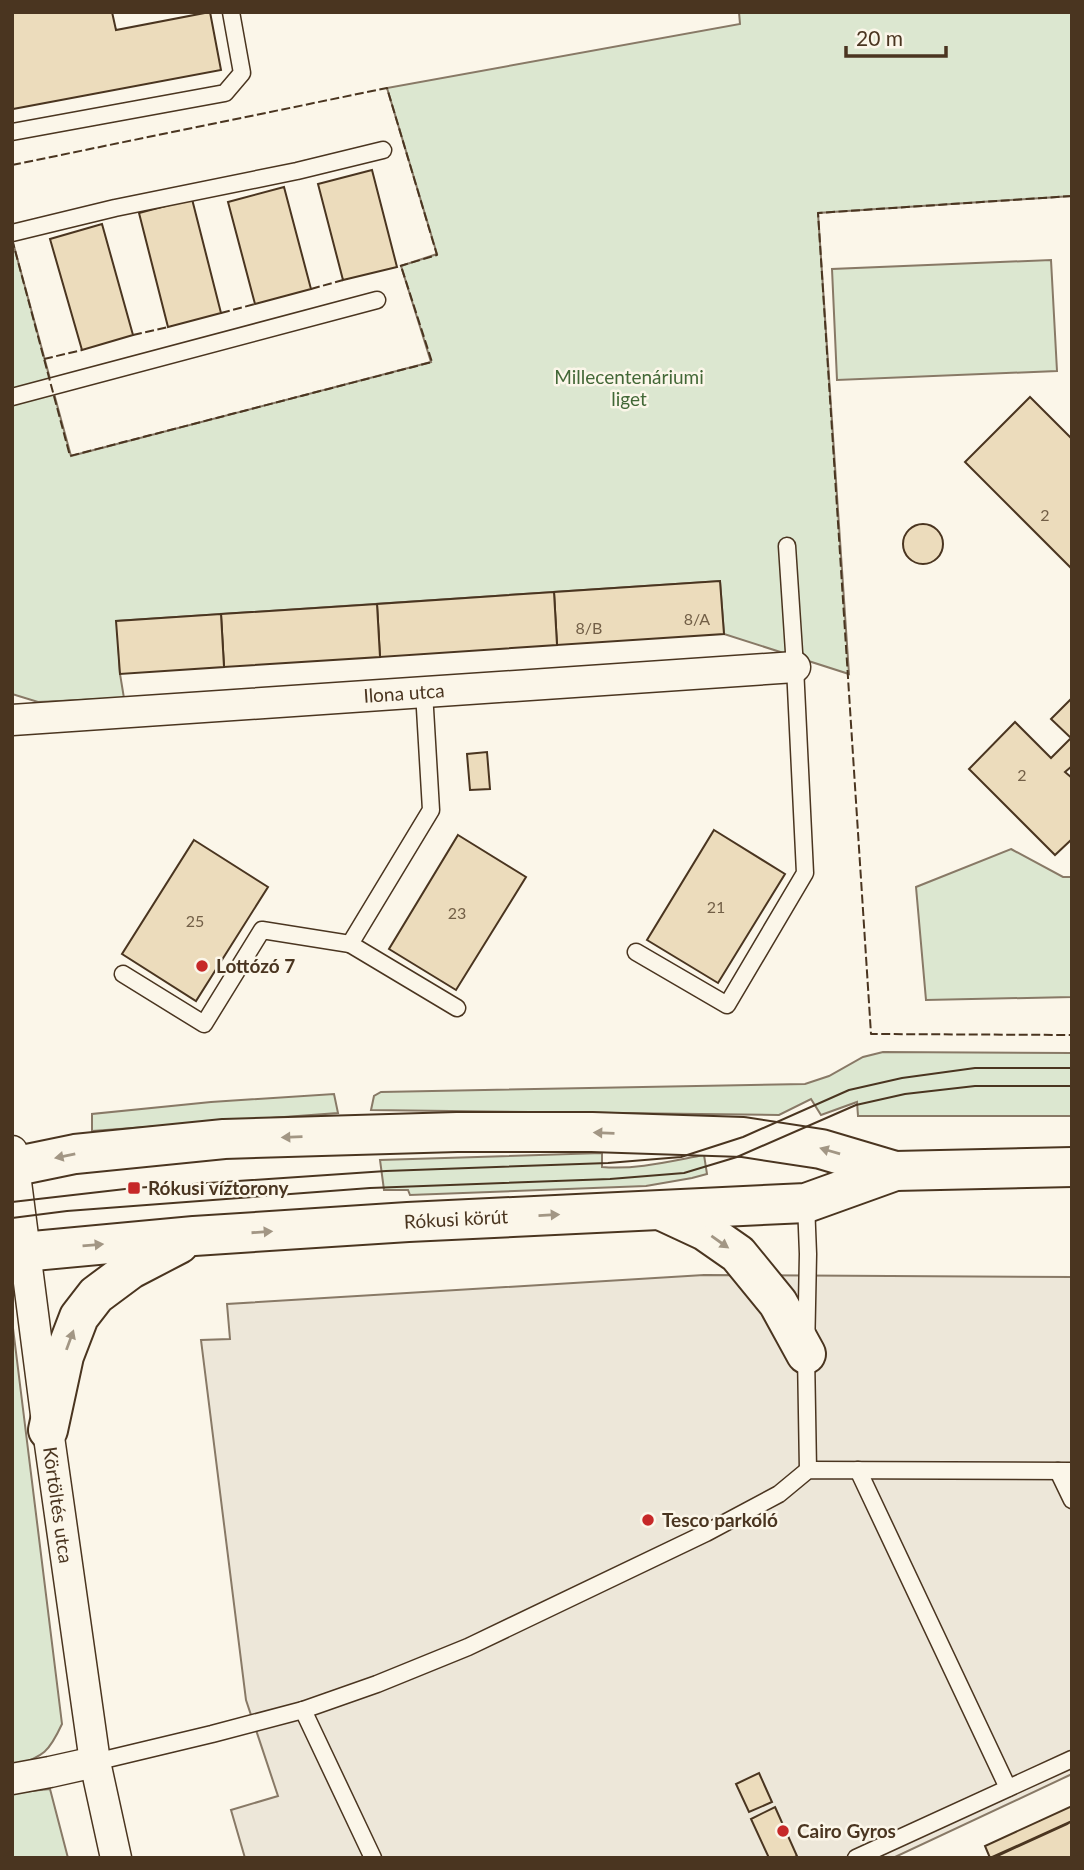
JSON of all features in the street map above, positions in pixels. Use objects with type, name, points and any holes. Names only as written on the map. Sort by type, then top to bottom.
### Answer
[{"type":"main road","name":"Rókusi körút","points":[[13,1162],[224,1139],[538,1132],[758,1139],[821,1149],[895,1171],[1072,1167]]},
{"type":"main road","points":[[758,1139],[785,1168],[806,1203]]},
{"type":"main road","name":"Rókusi körút","points":[[18,1252],[194,1236],[408,1222],[806,1203],[895,1171]]},
{"type":"main road","points":[[660,1210],[705,1231],[738,1254],[778,1303],[806,1354]]},
{"type":"main road","points":[[48,1430],[64,1356],[79,1317],[96,1295],[131,1269],[194,1236]]},
{"type":"street","name":"Ilona utca","points":[[12,720],[795,667]]},
{"type":"street","name":"Körtöltés utca","points":[[13,1162],[18,1252],[48,1430],[94,1762],[116,1858]]},
{"type":"street","points":[[12,1779],[94,1762]]},
{"type":"lane","points":[[12,132],[225,93],[242,73],[231,12]]},
{"type":"lane","points":[[12,233],[383,150]]},
{"type":"lane","points":[[12,397],[377,300]]},
{"type":"lane","points":[[636,951],[727,1005],[805,873],[787,546]]},
{"type":"lane","points":[[350,944],[431,810],[424,692]]},
{"type":"lane","points":[[123,974],[204,1024],[262,930],[350,944],[457,1007]]},
{"type":"lane","points":[[806,1203],[808,1470]]},
{"type":"lane","points":[[94,1762],[303,1710],[377,1684],[468,1647],[716,1528],[779,1494],[808,1470],[1065,1471],[1072,1500]]},
{"type":"lane","points":[[858,1470],[1008,1788]]},
{"type":"lane","points":[[303,1710],[373,1858]]},
{"type":"lane","points":[[856,1858],[1072,1759]]},
{"type":"green space","name":"Millecentenáriumi liget","points":[[739,12],[1072,12],[1072,196],[818,213],[849,674],[724,634],[720,581],[117,621],[124,698],[38,702],[12,694],[12,239],[71,456],[431,362],[401,266],[437,254],[387,88],[740,24]]},
{"type":"green space","points":[[1051,260],[1057,371],[837,380],[832,269]]},
{"type":"green space","points":[[1011,849],[1063,877],[1072,877],[1072,997],[926,1000],[916,887]]},
{"type":"green space","points":[[883,1052],[1072,1053],[1072,1116],[858,1116],[857,1102],[821,1115],[811,1099],[779,1115],[371,1110],[374,1096],[381,1092],[805,1084],[829,1076],[863,1057]]},
{"type":"green space","points":[[334,1094],[338,1113],[92,1131],[92,1114],[211,1102]]},
{"type":"green space","points":[[602,1153],[602,1167],[615,1168],[704,1155],[707,1174],[646,1186],[410,1195],[408,1190],[384,1190],[380,1160]]},
{"type":"green space","points":[[12,1320],[62,1724],[44,1752],[15,1766],[12,1766]]},
{"type":"green space","points":[[50,1789],[68,1858],[12,1858],[12,1793]]},
{"type":"shaded area","name":"Tesco parkoló","points":[[704,1275],[1072,1277],[1072,1774],[893,1858],[245,1858],[231,1810],[278,1796],[246,1700],[201,1340],[230,1339],[227,1304]]},
{"type":"building","points":[[12,12],[112,12],[116,30],[210,12],[221,70],[13,109]]},
{"type":"building","points":[[372,170],[397,267],[343,280],[318,184]]},
{"type":"building","points":[[284,187],[311,289],[255,304],[228,202]]},
{"type":"building","points":[[192,199],[221,313],[168,327],[139,213]]},
{"type":"building","points":[[102,224],[133,335],[82,350],[50,239]]},
{"type":"building","points":[[1030,397],[1072,439],[1072,569],[965,462]]},
{"type":"building","points":[[923,524],[931,525],[937,530],[942,536],[942,552],[937,558],[931,563],[923,564],[915,563],[909,558],[904,552],[903,544],[904,536],[909,530],[915,525]]},
{"type":"building","points":[[720,581],[724,634],[557,645],[554,592]]},
{"type":"building","points":[[554,592],[557,645],[380,657],[377,604]]},
{"type":"building","points":[[377,604],[380,657],[224,667],[221,614]]},
{"type":"building","points":[[221,614],[224,667],[120,674],[116,621]]},
{"type":"building","points":[[1072,698],[1072,766],[1065,772],[1072,778],[1072,839],[1055,855],[969,769],[1015,722],[1051,758],[1071,738],[1051,719]]},
{"type":"building","points":[[487,752],[490,789],[470,790],[467,754]]},
{"type":"building","points":[[714,830],[785,874],[718,983],[647,940]]},
{"type":"building","points":[[458,835],[526,877],[456,990],[389,949]]},
{"type":"building","points":[[194,840],[268,887],[196,1001],[122,954]]},
{"type":"building","points":[[759,1773],[772,1802],[749,1812],[736,1784]]},
{"type":"building","points":[[1072,1806],[1072,1821],[990,1858],[985,1846]]},
{"type":"building","points":[[775,1807],[797,1856],[793,1858],[769,1858],[751,1819]]},
{"type":"building","points":[[1072,1821],[1072,1858],[993,1858],[1067,1824]]},
{"type":"tram line","points":[[12,1202],[134,1188],[386,1171],[608,1163],[681,1157],[743,1137],[849,1090],[902,1078],[975,1068],[1072,1068]]},
{"type":"tram line","points":[[12,1218],[67,1211],[370,1188],[610,1179],[684,1173],[737,1157],[856,1105],[905,1094],[975,1086],[1072,1086]]},
{"type":"fence","points":[[12,165],[387,88],[437,255],[400,266]]},
{"type":"fence","points":[[1072,196],[818,213],[871,1034],[1072,1035]]},
{"type":"fence","points":[[12,239],[70,456],[432,362],[401,266]]},
{"type":"fence","points":[[311,289],[343,280]]},
{"type":"fence","points":[[221,313],[255,304]]},
{"type":"fence","points":[[133,335],[168,327]]},
{"type":"fence","points":[[44,359],[82,350]]},
{"type":"place","name":"Lottózó 7","points":[[202,966]]},
{"type":"place","name":"Rókusi víztorony","points":[[134,1188]]},
{"type":"place","name":"Tesco parkoló","points":[[648,1520]]},
{"type":"place","name":"Cairo Gyros","points":[[783,1831]]}]
